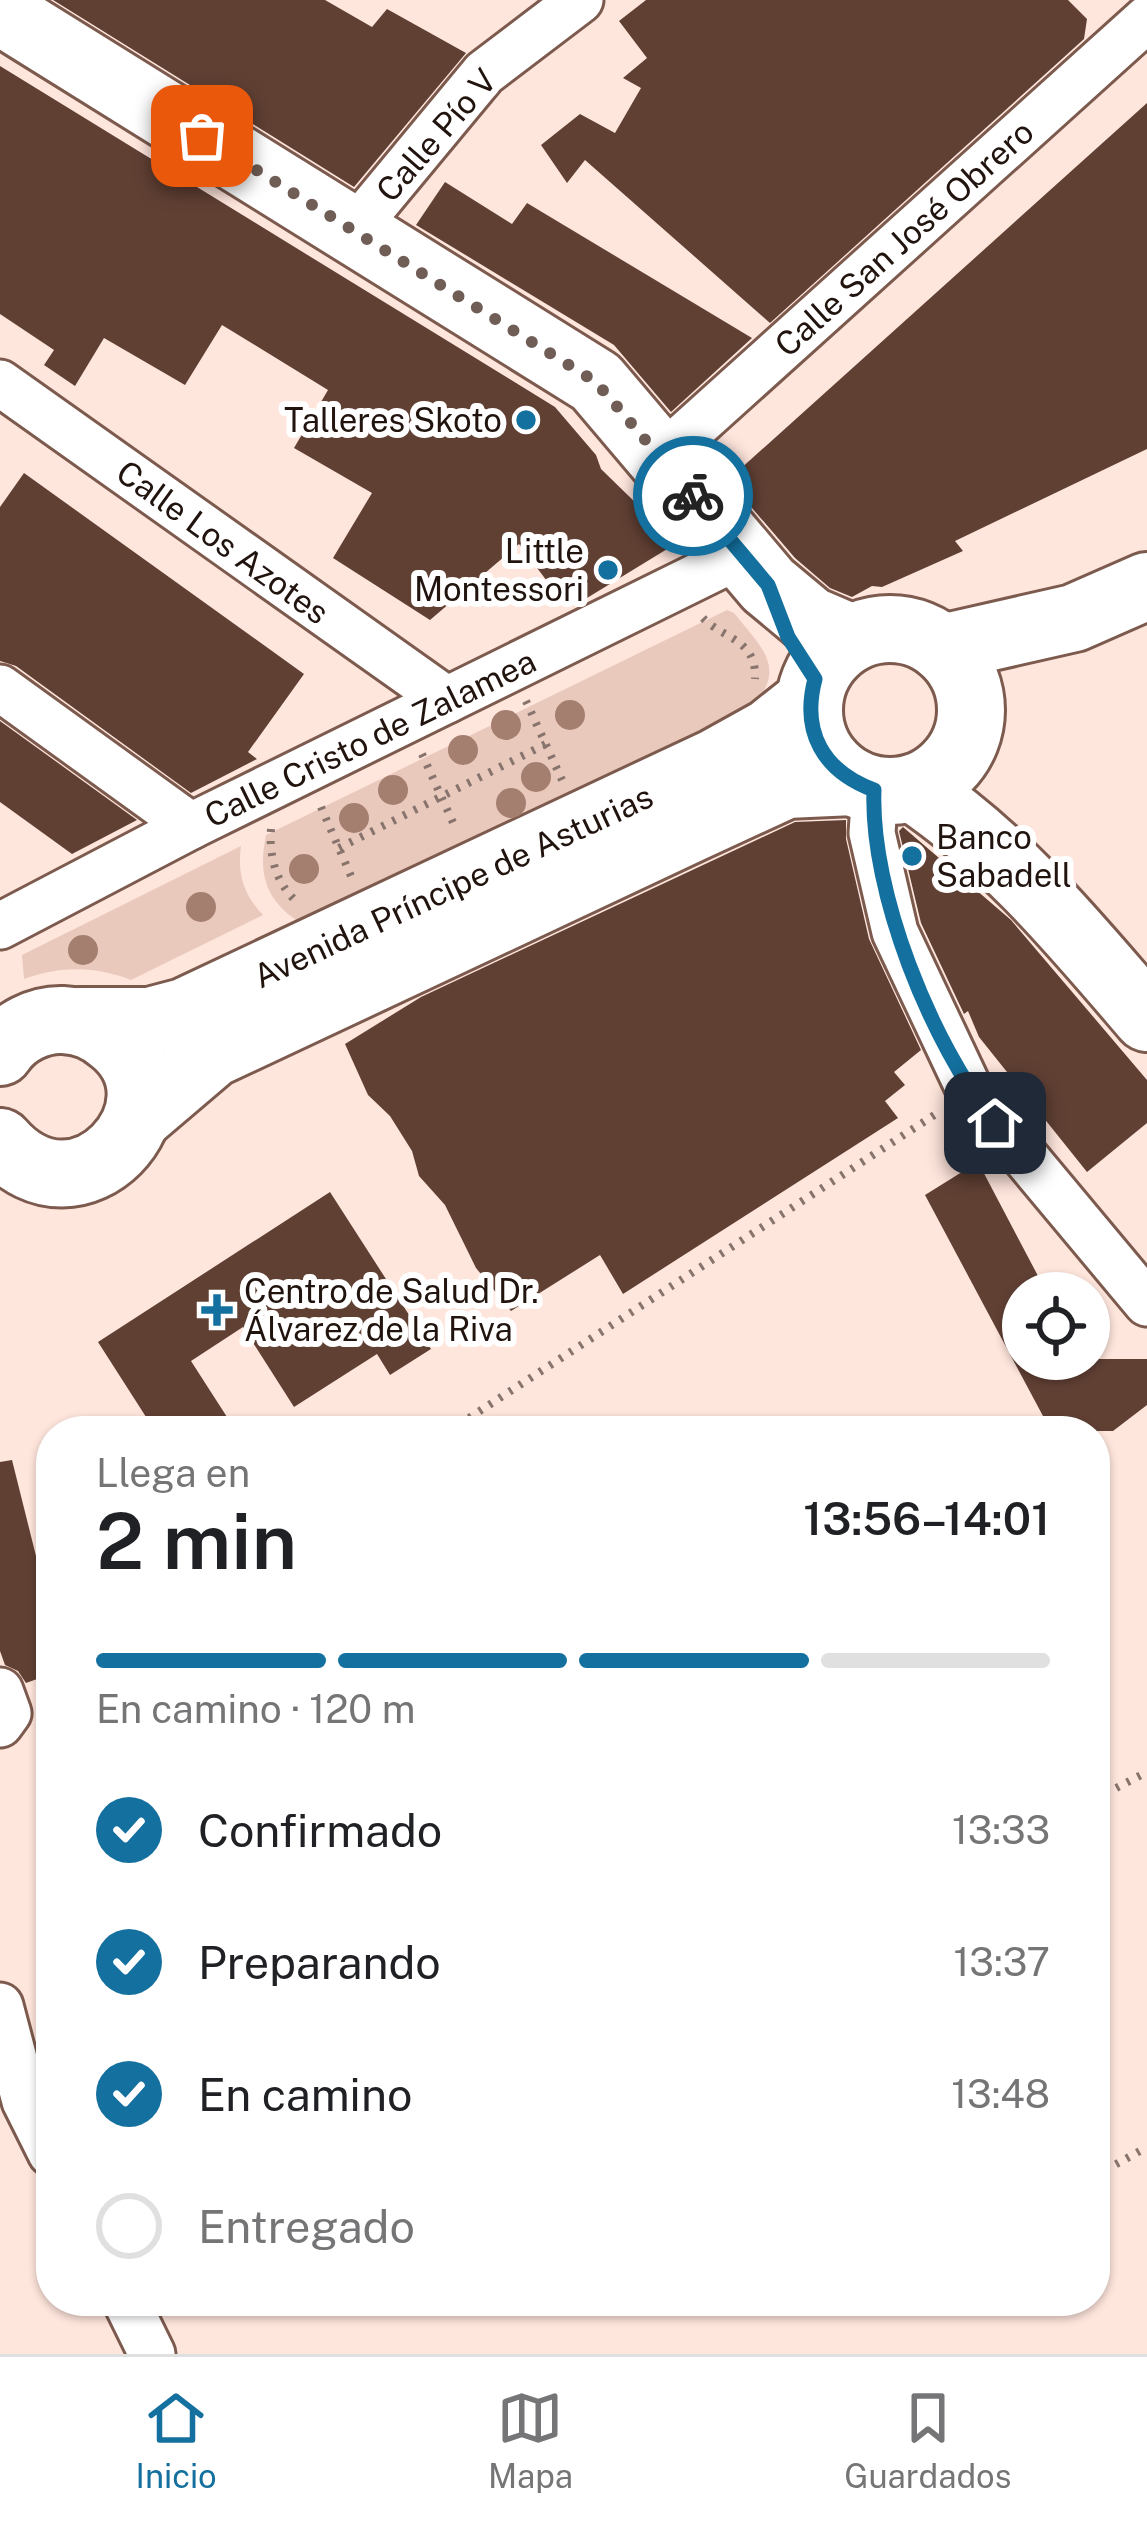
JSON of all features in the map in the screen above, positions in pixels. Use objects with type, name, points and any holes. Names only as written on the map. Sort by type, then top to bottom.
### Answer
[{"type":"street","name":"Calle Pío V","points":[[353,232],[484,73],[580,0]]},
{"type":"street","points":[[0,11],[596,382],[755,570],[811,620],[806,679],[818,748],[833,768],[970,826],[1028,881],[1147,1018]]},
{"type":"street","name":"Calle San José Obrero","points":[[660,458],[1140,16]]},
{"type":"street","name":"Calle Los Azotes","points":[[0,384],[447,700]]},
{"type":"street","name":"Calle Cristo de Zalamea","points":[[0,926],[447,700],[755,570]]},
{"type":"street","points":[[942,648],[1074,618],[1147,586]]},
{"type":"street","points":[[880,786],[948,765],[970,719],[1074,618]]},
{"type":"street","points":[[806,679],[875,630],[922,635],[942,648],[958,665],[982,791],[1028,881]]},
{"type":"street","name":"Avenida Príncipe de Asturias","points":[[0,1052],[27,1028],[52,1020],[150,1021],[184,1012],[716,762],[770,732],[806,679]]},
{"type":"street","points":[[0,688],[191,826]]},
{"type":"street","name":"Avenida Príncipe de Asturias","points":[[18,1163],[97,1167],[122,1147],[138,1118],[212,1054],[786,785],[880,786]]},
{"type":"street","points":[[880,786],[872,833],[895,932],[970,1091],[1147,1304]]},
{"type":"street","points":[[79,1021],[102,1030],[128,1057],[140,1093],[138,1118]]},
{"type":"street","points":[[0,1690],[8,1713],[0,1724]]},
{"type":"street","points":[[0,2006],[25,2101],[36,2123]]},
{"type":"street","points":[[133,2316],[152,2354]]},
{"type":"path","points":[[698,613],[711,627],[730,633],[750,654],[756,669],[754,685],[806,679]]},
{"type":"path","points":[[525,700],[563,783]]},
{"type":"path","points":[[339,848],[546,744]]},
{"type":"path","points":[[421,752],[459,835]]},
{"type":"path","points":[[542,793],[584,774]]},
{"type":"path","points":[[319,800],[354,884],[338,891]]},
{"type":"path","points":[[272,822],[270,853],[278,876],[290,897],[304,907]]},
{"type":"path","points":[[472,1416],[970,1091]]},
{"type":"path","points":[[1110,1791],[1147,1772]]},
{"type":"path","points":[[1110,2168],[1147,2147]]},
{"type":"shaded area","points":[[727,610],[744,625],[767,659],[768,681],[751,708],[632,768],[296,920],[277,903],[264,873],[266,835]]},
{"type":"shaded area","points":[[241,846],[243,884],[263,915],[131,980],[78,969],[24,979],[22,955]]},
{"type":"building","points":[[53,0],[325,0],[372,27],[387,9],[466,53],[354,187]]},
{"type":"building","points":[[646,0],[1068,0],[1087,19],[1084,39],[770,323],[585,160],[567,183],[541,145],[580,114],[615,133],[641,88],[623,78],[647,58],[619,21]]},
{"type":"building","points":[[0,66],[555,407],[596,455],[601,469],[677,543],[587,598],[580,590],[562,601],[519,544],[430,620],[333,558],[372,493],[294,448],[328,390],[222,325],[185,385],[104,338],[75,386],[44,365],[54,350],[0,314]]},
{"type":"building","points":[[1147,103],[1147,449],[955,541],[963,551],[882,587],[872,586],[852,597],[830,588],[795,558],[728,480]]},
{"type":"building","points":[[445,182],[512,224],[527,203],[752,338],[671,412],[614,345],[416,225]]},
{"type":"building","points":[[24,473],[304,674],[248,752],[257,759],[191,793],[16,666],[0,661],[0,507]]},
{"type":"building","points":[[0,721],[137,820],[72,854],[0,802]]},
{"type":"building","points":[[846,820],[846,839],[869,939],[921,1050],[894,1072],[905,1085],[885,1101],[898,1118],[623,1294],[600,1255],[511,1311],[476,1268],[445,1205],[419,1176],[412,1151],[390,1116],[368,1095],[345,1044],[421,997],[795,822]]},
{"type":"building","points":[[903,827],[1011,920],[1147,1080],[1147,1123],[1087,1172],[979,1037],[968,1011],[964,1014],[921,923],[899,831]]},
{"type":"building","points":[[978,1162],[1036,1272],[1002,1272],[1002,1339],[925,1195]]},
{"type":"building","points":[[330,1192],[431,1349],[390,1375],[377,1354],[294,1407],[243,1327],[191,1361],[226,1416],[145,1416],[98,1342]]},
{"type":"building","points":[[1110,1359],[1147,1359],[1147,1405],[1113,1431],[1110,1416],[1043,1416],[1024,1380],[1110,1380]]},
{"type":"building","points":[[12,1460],[36,1556],[36,1679],[26,1683],[18,1671],[5,1665],[0,1651],[0,1462]]},
{"type":"way so far","points":[[202,136],[596,382],[693,496]]},
{"type":"place","name":"Talleres Skoto","points":[[526,420]]},
{"type":"place","name":"Little Montessori","points":[[608,570]]},
{"type":"place","name":"Banco Sabadell","points":[[912,856]]},
{"type":"place","name":"Centro de Salud Dr. Álvarez de la Riva","points":[[217,1310]]},
{"type":"route","points":[[693,496],[768,585],[788,637],[815,679],[809,701],[818,748],[833,768],[874,790],[872,833],[895,932],[970,1091],[995,1123]]}]
